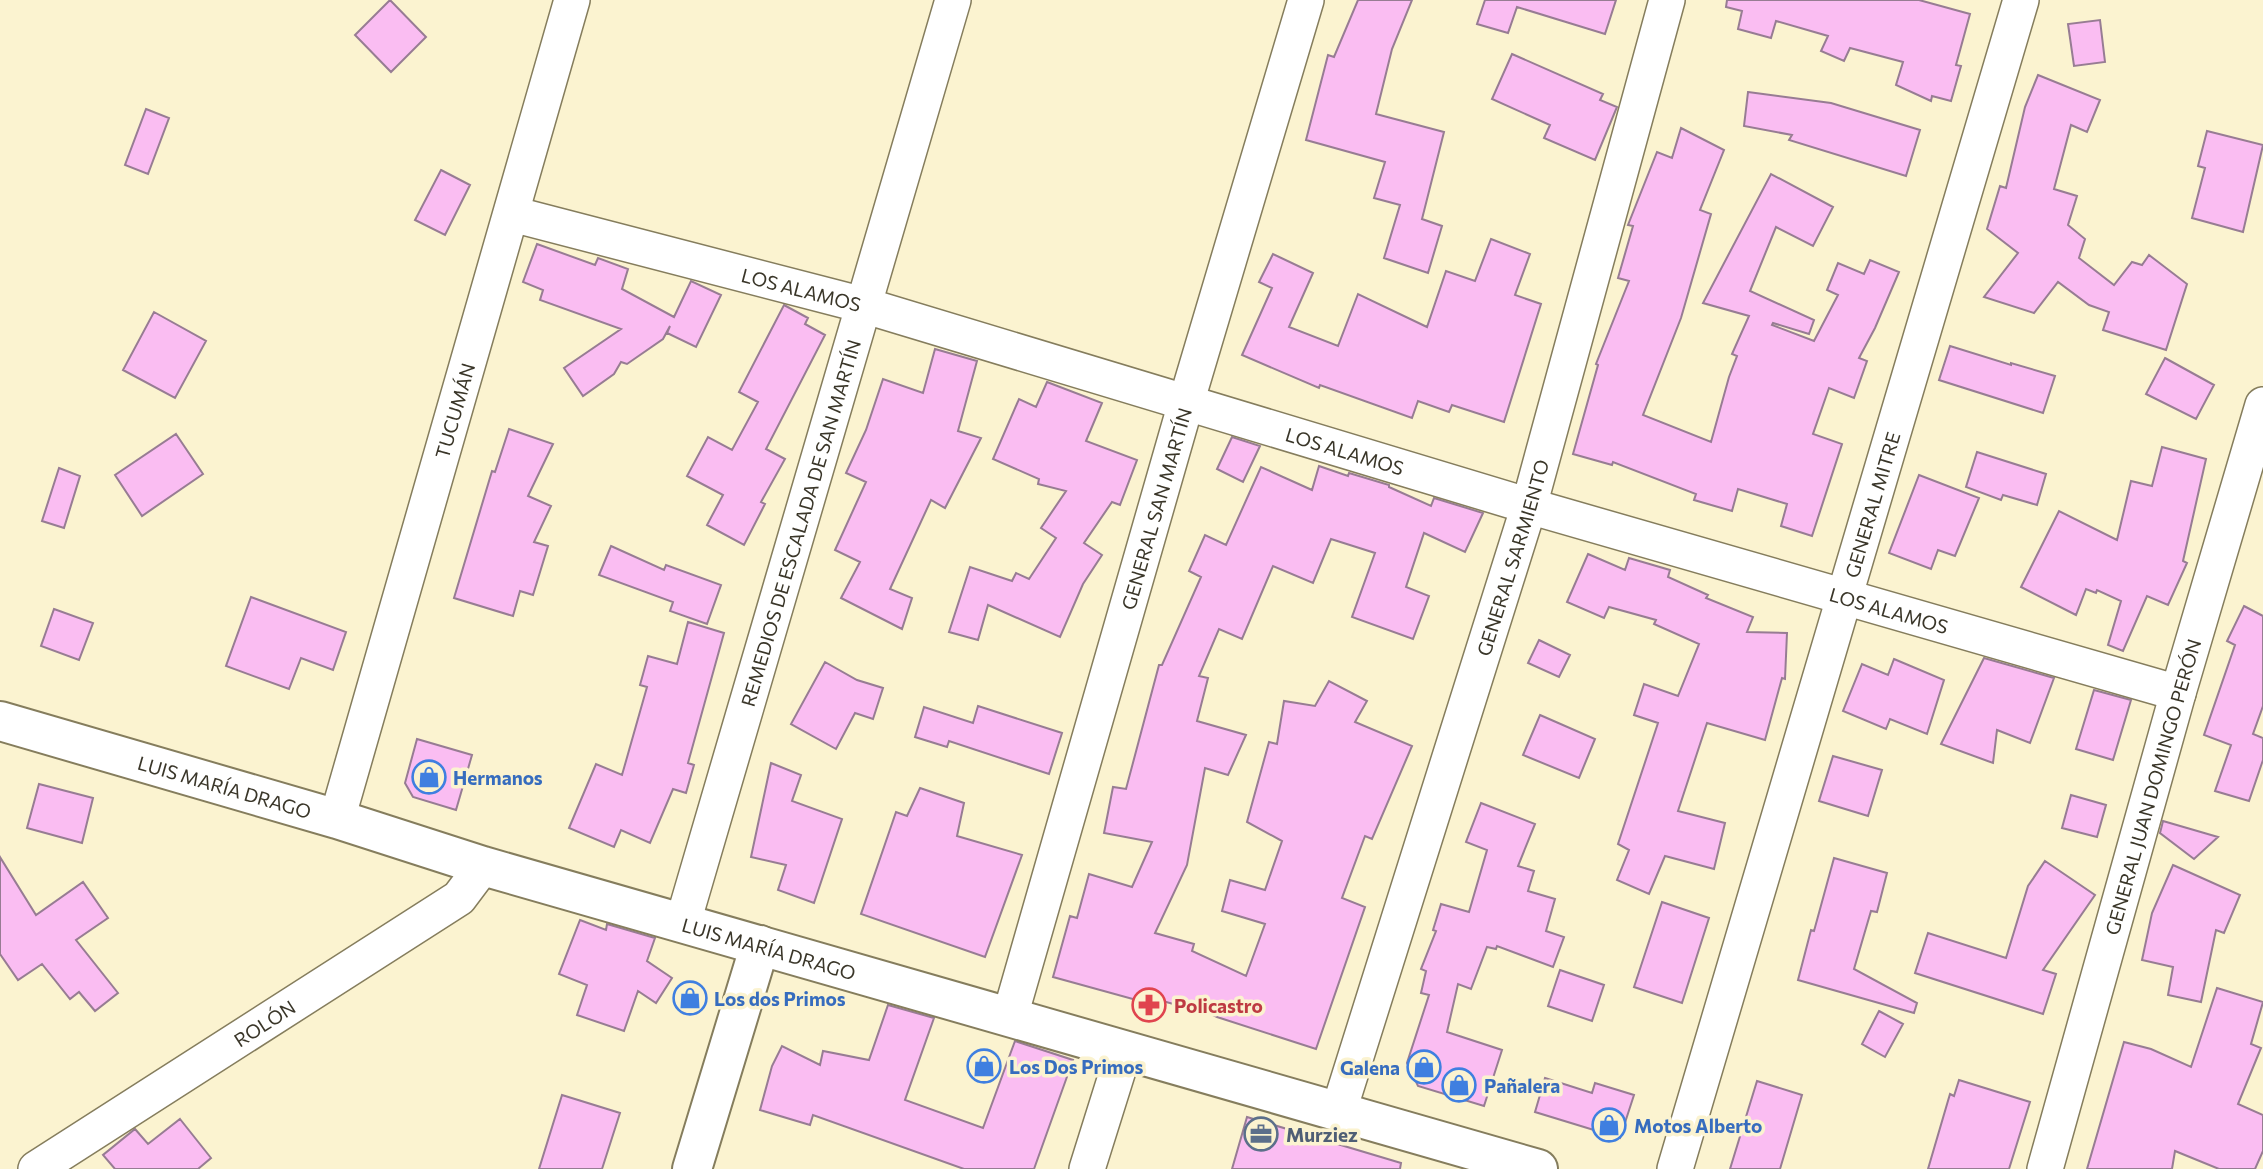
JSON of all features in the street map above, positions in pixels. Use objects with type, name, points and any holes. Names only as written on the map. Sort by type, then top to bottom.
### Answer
[{"type":"main road","name":"LUIS MARÍA DRAGO","points":[[0,722],[337,819],[483,866],[1124,1051],[1339,1110],[1486,1163],[1538,1169]]},
{"type":"main road","points":[[692,1169],[760,945]]},
{"type":"street","name":"TUCUMÁN","points":[[337,819],[572,0]]},
{"type":"street","name":"REMEDIOS DE ESCALADA DE SAN MARTÍN","points":[[683,922],[953,0]]},
{"type":"street","name":"GENERAL SAN MARTÍN","points":[[1010,1016],[1186,403],[1306,0]]},
{"type":"street","name":"GENERAL SARMIENTO","points":[[1339,1110],[1529,506],[1667,0]]},
{"type":"street","name":"GENERAL MITRE","points":[[1675,1169],[2021,0]]},
{"type":"street","name":"LOS ALAMOS","points":[[512,214],[863,305],[1529,506],[2178,693]]},
{"type":"street","name":"GENERAL JUAN DOMINGO PERÓN","points":[[2045,1169],[2178,693],[2263,405]]},
{"type":"street","name":"ROLÓN","points":[[36,1169],[458,898],[483,866]]},
{"type":"street","points":[[1087,1169],[1124,1051]]},
{"type":"building","points":[[390,0],[426,37],[391,72],[355,35]]},
{"type":"building","points":[[1358,0],[1412,0],[1392,49],[1376,114],[1444,132],[1422,219],[1442,226],[1428,273],[1384,258],[1400,205],[1374,198],[1385,162],[1306,140],[1328,55],[1334,57]]},
{"type":"building","points":[[1485,0],[1616,0],[1605,34],[1517,7],[1508,33],[1477,24]]},
{"type":"building","points":[[1727,0],[1919,0],[1970,14],[1956,65],[1961,66],[1951,101],[1932,96],[1931,101],[1896,85],[1903,62],[1850,48],[1844,61],[1821,51],[1828,36],[1776,21],[1771,38],[1738,29],[1742,11],[1726,7]]},
{"type":"building","points":[[2100,20],[2105,62],[2074,66],[2068,24]]},
{"type":"building","points":[[1512,54],[1603,94],[1600,100],[1617,107],[1595,160],[1544,138],[1550,125],[1492,99]]},
{"type":"building","points":[[2038,75],[2100,100],[2087,132],[2071,125],[2054,189],[2077,196],[2068,225],[2085,239],[2079,258],[2114,285],[2132,262],[2142,265],[2149,255],[2187,284],[2166,350],[2103,330],[2109,312],[2089,305],[2058,282],[2034,313],[1984,297],[2018,253],[1987,229],[2000,186],[2006,188],[2025,107]]},
{"type":"building","points":[[1748,92],[1831,103],[1920,130],[1906,176],[1789,140],[1792,135],[1744,126]]},
{"type":"building","points":[[146,109],[169,118],[148,174],[125,165]]},
{"type":"building","points":[[1681,128],[1724,150],[1700,210],[1711,214],[1681,318],[1643,415],[1711,442],[1737,356],[1732,354],[1749,316],[1703,303],[1771,174],[1833,207],[1813,246],[1776,227],[1750,291],[1814,320],[1809,334],[1773,323],[1772,325],[1814,341],[1838,295],[1827,290],[1838,263],[1864,274],[1870,260],[1899,272],[1859,358],[1867,361],[1854,398],[1829,388],[1813,434],[1842,444],[1812,536],[1781,526],[1787,504],[1738,489],[1732,511],[1694,500],[1696,494],[1613,462],[1612,465],[1573,454],[1598,365],[1596,364],[1629,281],[1618,278],[1633,226],[1628,225],[1657,152],[1672,158]]},
{"type":"building","points":[[2207,131],[2263,145],[2243,232],[2192,218],[2205,168],[2198,166]]},
{"type":"building","points":[[441,170],[470,185],[445,235],[415,220]]},
{"type":"building","points":[[1491,239],[1530,254],[1515,295],[1541,304],[1504,422],[1452,405],[1449,412],[1418,401],[1412,418],[1320,385],[1319,388],[1242,355],[1272,288],[1259,282],[1273,254],[1313,273],[1289,327],[1338,346],[1358,294],[1427,327],[1446,271],[1475,281]]},
{"type":"building","points":[[537,244],[595,265],[598,258],[628,269],[622,289],[674,317],[691,281],[721,295],[696,347],[667,333],[670,326],[663,339],[627,364],[621,362],[614,374],[583,396],[564,368],[621,329],[540,300],[543,290],[523,282]]},
{"type":"building","points":[[784,305],[808,318],[805,324],[825,335],[766,449],[785,459],[761,502],[765,504],[744,545],[707,525],[723,495],[687,476],[708,437],[732,450],[758,402],[739,392]]},
{"type":"building","points":[[154,312],[206,341],[175,398],[123,370]]},
{"type":"building","points":[[1950,346],[2055,376],[2043,413],[1939,380]]},
{"type":"building","points":[[935,349],[977,361],[958,431],[981,438],[945,508],[931,500],[890,589],[912,598],[902,629],[841,598],[860,562],[835,550],[866,482],[846,473],[866,430],[883,379],[923,393]]},
{"type":"building","points":[[2165,358],[2214,385],[2196,419],[2146,394]]},
{"type":"building","points":[[1047,382],[1102,403],[1086,441],[1137,460],[1120,505],[1112,502],[1084,543],[1102,555],[1083,584],[1060,637],[988,605],[978,640],[949,632],[970,567],[1012,581],[1016,573],[1029,579],[1056,538],[1041,528],[1066,491],[1038,484],[1039,479],[993,459],[1019,399],[1036,407]]},
{"type":"building","points":[[509,429],[553,444],[528,496],[551,506],[534,542],[548,546],[533,595],[520,591],[513,616],[454,598],[492,471],[495,472]]},
{"type":"building","points":[[176,434],[203,474],[142,516],[115,475]]},
{"type":"building","points":[[1232,437],[1260,446],[1243,482],[1217,469]]},
{"type":"building","points":[[2162,447],[2206,459],[2183,561],[2187,563],[2168,605],[2147,596],[2123,651],[2108,645],[2121,601],[2097,590],[2096,593],[2086,589],[2076,615],[2021,587],[2059,511],[2117,540],[2131,481],[2152,486]]},
{"type":"building","points":[[1977,452],[2046,474],[2037,505],[2003,495],[2001,500],[1966,487]]},
{"type":"building","points":[[1319,466],[1389,485],[1431,506],[1434,498],[1483,513],[1465,552],[1424,533],[1406,587],[1429,596],[1413,639],[1352,617],[1375,553],[1331,539],[1313,583],[1273,566],[1242,639],[1219,629],[1199,676],[1208,678],[1197,721],[1246,735],[1228,775],[1205,768],[1187,865],[1155,933],[1194,944],[1192,951],[1246,976],[1265,924],[1222,911],[1230,880],[1265,890],[1282,841],[1247,822],[1269,742],[1277,744],[1284,701],[1315,706],[1329,681],[1367,701],[1355,722],[1412,746],[1372,839],[1365,836],[1342,898],[1365,907],[1316,1049],[1217,1017],[1179,999],[1177,1005],[1141,995],[1140,1001],[1053,977],[1070,916],[1077,918],[1089,874],[1132,887],[1152,842],[1104,833],[1113,787],[1126,789],[1159,665],[1162,665],[1201,577],[1189,571],[1205,535],[1226,545],[1261,467],[1312,490]]},
{"type":"building","points":[[59,468],[80,476],[64,528],[42,521]]},
{"type":"building","points":[[1919,475],[1979,498],[1955,556],[1938,550],[1931,569],[1889,553]]},
{"type":"building","points":[[611,546],[664,570],[666,565],[721,585],[707,624],[670,611],[673,602],[599,575]]},
{"type":"building","points":[[1588,554],[1625,570],[1629,558],[1670,570],[1668,577],[1708,595],[1706,598],[1753,617],[1747,632],[1787,633],[1785,679],[1782,678],[1765,740],[1707,723],[1678,811],[1725,823],[1714,869],[1665,856],[1649,894],[1617,880],[1629,850],[1618,844],[1658,723],[1634,715],[1644,684],[1678,696],[1699,644],[1654,624],[1656,620],[1609,607],[1604,618],[1567,602]]},
{"type":"building","points":[[251,597],[346,632],[333,670],[301,658],[289,689],[226,666]]},
{"type":"building","points":[[2244,606],[2263,616],[2263,706],[2253,734],[2263,738],[2263,760],[2249,801],[2215,791],[2231,745],[2204,735],[2235,645],[2227,641]]},
{"type":"building","points":[[54,609],[93,623],[79,660],[41,646]]},
{"type":"building","points":[[688,622],[724,633],[688,763],[694,765],[686,793],[673,789],[650,843],[621,830],[614,847],[569,828],[596,764],[622,775],[647,687],[640,685],[648,656],[677,664]]},
{"type":"building","points":[[1539,640],[1570,655],[1559,677],[1528,663]]},
{"type":"building","points":[[1984,658],[2054,678],[2030,743],[1997,730],[1993,763],[1941,744]]},
{"type":"building","points":[[1894,659],[1944,680],[1927,734],[1890,719],[1886,729],[1843,711],[1862,664],[1888,675]]},
{"type":"building","points":[[825,662],[857,680],[883,688],[873,719],[855,713],[836,749],[791,724]]},
{"type":"building","points":[[2094,690],[2131,700],[2113,760],[2076,749]]},
{"type":"building","points":[[978,706],[1062,733],[1049,774],[949,741],[947,747],[915,737],[924,707],[973,723]]},
{"type":"building","points":[[1540,715],[1595,739],[1579,778],[1523,755]]},
{"type":"building","points":[[417,739],[472,755],[456,810],[413,797],[405,783]]},
{"type":"building","points":[[1833,756],[1882,770],[1868,816],[1819,801]]},
{"type":"building","points":[[771,763],[801,775],[792,801],[842,819],[814,903],[778,890],[786,865],[751,857]]},
{"type":"building","points":[[39,784],[93,798],[82,843],[27,828]]},
{"type":"building","points":[[920,788],[964,803],[957,836],[1022,855],[985,957],[861,914],[896,812],[907,816]]},
{"type":"building","points":[[2071,795],[2106,805],[2097,837],[2062,828]]},
{"type":"building","points":[[1481,803],[1535,824],[1518,866],[1534,871],[1528,891],[1555,899],[1546,931],[1564,937],[1553,967],[1497,946],[1496,949],[1487,947],[1471,989],[1458,984],[1447,1032],[1502,1050],[1484,1106],[1418,1086],[1407,1063],[1429,995],[1421,993],[1426,971],[1421,969],[1436,931],[1433,930],[1441,904],[1469,912],[1487,850],[1466,842]]},
{"type":"building","points":[[2163,821],[2218,837],[2194,859],[2160,833]]},
{"type":"building","points":[[0,857],[36,915],[83,882],[108,918],[76,940],[118,993],[95,1011],[79,992],[70,999],[42,964],[18,980],[0,954]]},
{"type":"building","points":[[1834,858],[1887,873],[1877,912],[1871,911],[1854,969],[1917,1003],[1914,1013],[1798,980]]},
{"type":"building","points":[[2045,861],[2095,895],[2043,970],[2056,974],[2043,1014],[1915,973],[1928,933],[2006,958],[2028,886]]},
{"type":"building","points":[[2173,865],[2240,895],[2224,933],[2216,930],[2201,1002],[2168,995],[2173,967],[2142,960],[2152,913]]},
{"type":"building","points":[[1662,902],[1709,918],[1682,1003],[1634,987]]},
{"type":"building","points":[[580,920],[606,930],[607,924],[655,938],[647,961],[672,978],[656,1003],[638,991],[624,1031],[577,1015],[587,985],[559,974]]},
{"type":"building","points":[[1560,970],[1604,985],[1592,1021],[1548,1006]]},
{"type":"building","points":[[2217,988],[2263,1002],[2251,1044],[2261,1048],[2238,1104],[2263,1115],[2263,1151],[2255,1169],[2219,1169],[2175,1151],[2172,1169],[2087,1169],[2124,1042],[2151,1049],[2191,1067]]},
{"type":"building","points":[[888,1005],[934,1018],[905,1100],[983,1128],[1015,1041],[1073,1060],[1034,1169],[964,1169],[813,1115],[810,1125],[760,1110],[772,1066],[782,1046],[820,1065],[823,1051],[869,1060]]},
{"type":"building","points":[[1879,1011],[1903,1024],[1885,1057],[1862,1044]]},
{"type":"building","points":[[1545,1078],[1592,1093],[1595,1083],[1634,1095],[1620,1138],[1535,1112]]},
{"type":"building","points":[[1959,1080],[2030,1102],[2009,1169],[1928,1169],[1950,1094],[1954,1096]]},
{"type":"building","points":[[1757,1081],[1802,1095],[1780,1169],[1730,1169]]},
{"type":"building","points":[[562,1095],[620,1113],[602,1169],[539,1169]]},
{"type":"building","points":[[1247,1117],[1401,1163],[1400,1169],[1232,1169]]},
{"type":"building","points":[[180,1119],[211,1158],[198,1169],[115,1169],[103,1155],[135,1129],[148,1144]]},
{"type":"place","name":"Hermanos","points":[[429,777]]},
{"type":"place","name":"Los dos Primos","points":[[690,998]]},
{"type":"place","name":"Policastro","points":[[1149,1005]]},
{"type":"place","name":"Los Dos Primos","points":[[984,1066]]},
{"type":"place","name":"Galena","points":[[1424,1067]]},
{"type":"place","name":"Pañalera","points":[[1459,1085]]},
{"type":"place","name":"Motos Alberto","points":[[1609,1125]]},
{"type":"place","name":"Murziez","points":[[1261,1134]]}]
